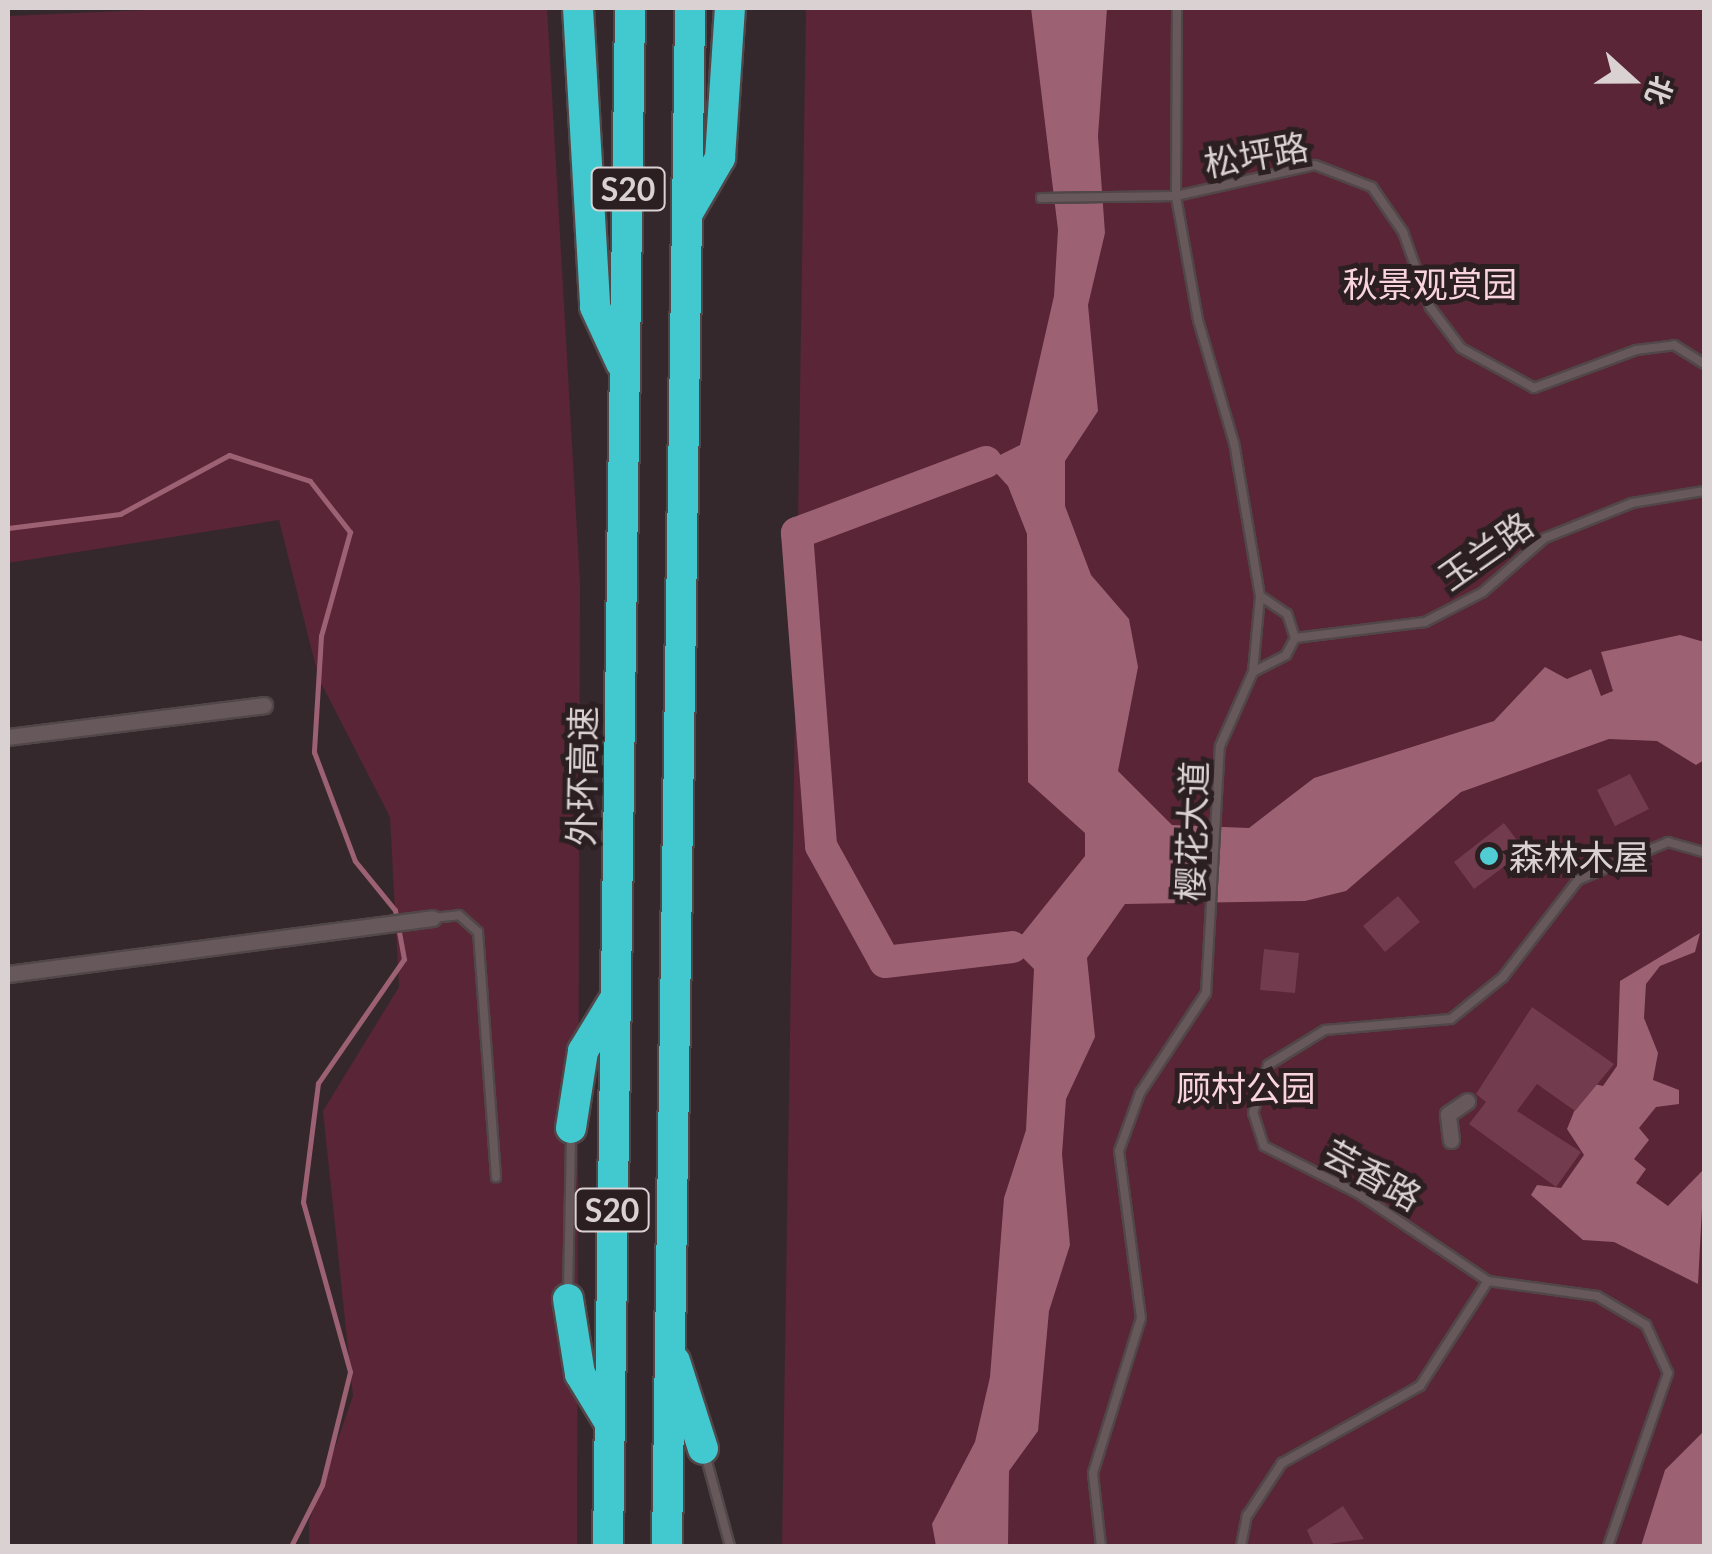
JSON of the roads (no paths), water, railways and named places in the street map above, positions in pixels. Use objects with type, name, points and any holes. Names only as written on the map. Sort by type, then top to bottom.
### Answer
[{"type":"highway","points":[[578,8],[595,307],[625,370]]},
{"type":"highway","name":"外环高速","points":[[608,1546],[630,8]]},
{"type":"highway","name":"S20","points":[[667,1546],[690,8]]},
{"type":"highway","points":[[687,216],[720,158],[730,8]]},
{"type":"highway","points":[[572,1128],[582,1051],[616,998]]},
{"type":"highway","points":[[568,1299],[580,1374],[609,1422]]},
{"type":"highway","points":[[670,1349],[703,1448]]},
{"type":"street","points":[[8,737],[264,705]]},
{"type":"street","points":[[8,974],[432,918]]},
{"type":"street","points":[[1451,1140],[1448,1114],[1467,1101]]},
{"type":"lane","points":[[1177,13],[1176,196],[1260,596],[1253,672]]},
{"type":"lane","name":"松坪路","points":[[1041,198],[1176,196],[1316,165],[1372,187],[1403,232],[1430,307],[1461,348],[1534,388],[1636,350],[1674,346],[1704,364]]},
{"type":"lane","name":"玉兰路","points":[[1295,638],[1425,622],[1483,592],[1545,538],[1632,504],[1704,491]]},
{"type":"lane","points":[[1260,596],[1287,614],[1295,638]]},
{"type":"lane","name":"樱花大道","points":[[1101,1546],[1093,1472],[1141,1318],[1120,1151],[1140,1093],[1206,993],[1218,902],[1215,824],[1220,746],[1253,672],[1286,654],[1295,638]]},
{"type":"lane","name":"芸香路","points":[[1488,1281],[1360,1194],[1264,1146],[1253,1113],[1268,1065],[1324,1030],[1451,1019],[1502,977],[1578,880],[1668,842],[1704,852]]},
{"type":"lane","points":[[432,918],[459,915],[478,932],[496,1177]]},
{"type":"lane","points":[[568,1299],[572,1128]]},
{"type":"lane","points":[[1241,1546],[1247,1516],[1282,1463],[1420,1386],[1488,1281],[1597,1296],[1646,1325],[1668,1373],[1608,1546]]},
{"type":"lane","points":[[703,1448],[730,1546]]},
{"type":"waterway","points":[[8,528],[120,514],[229,455],[310,481],[350,532],[321,636],[314,752],[355,861],[395,910],[404,959],[318,1083],[303,1202],[350,1372],[322,1485],[291,1546]]},
{"type":"waterway","points":[[986,462],[797,533],[821,846],[885,962],[1012,947]]},
{"type":"place","name":"森林木屋","points":[[1489,856]]},
{"type":"park label","name":"秋景观赏园","points":[[1430,283]]},
{"type":"park label","name":"顾村公园","points":[[1246,1087]]}]
